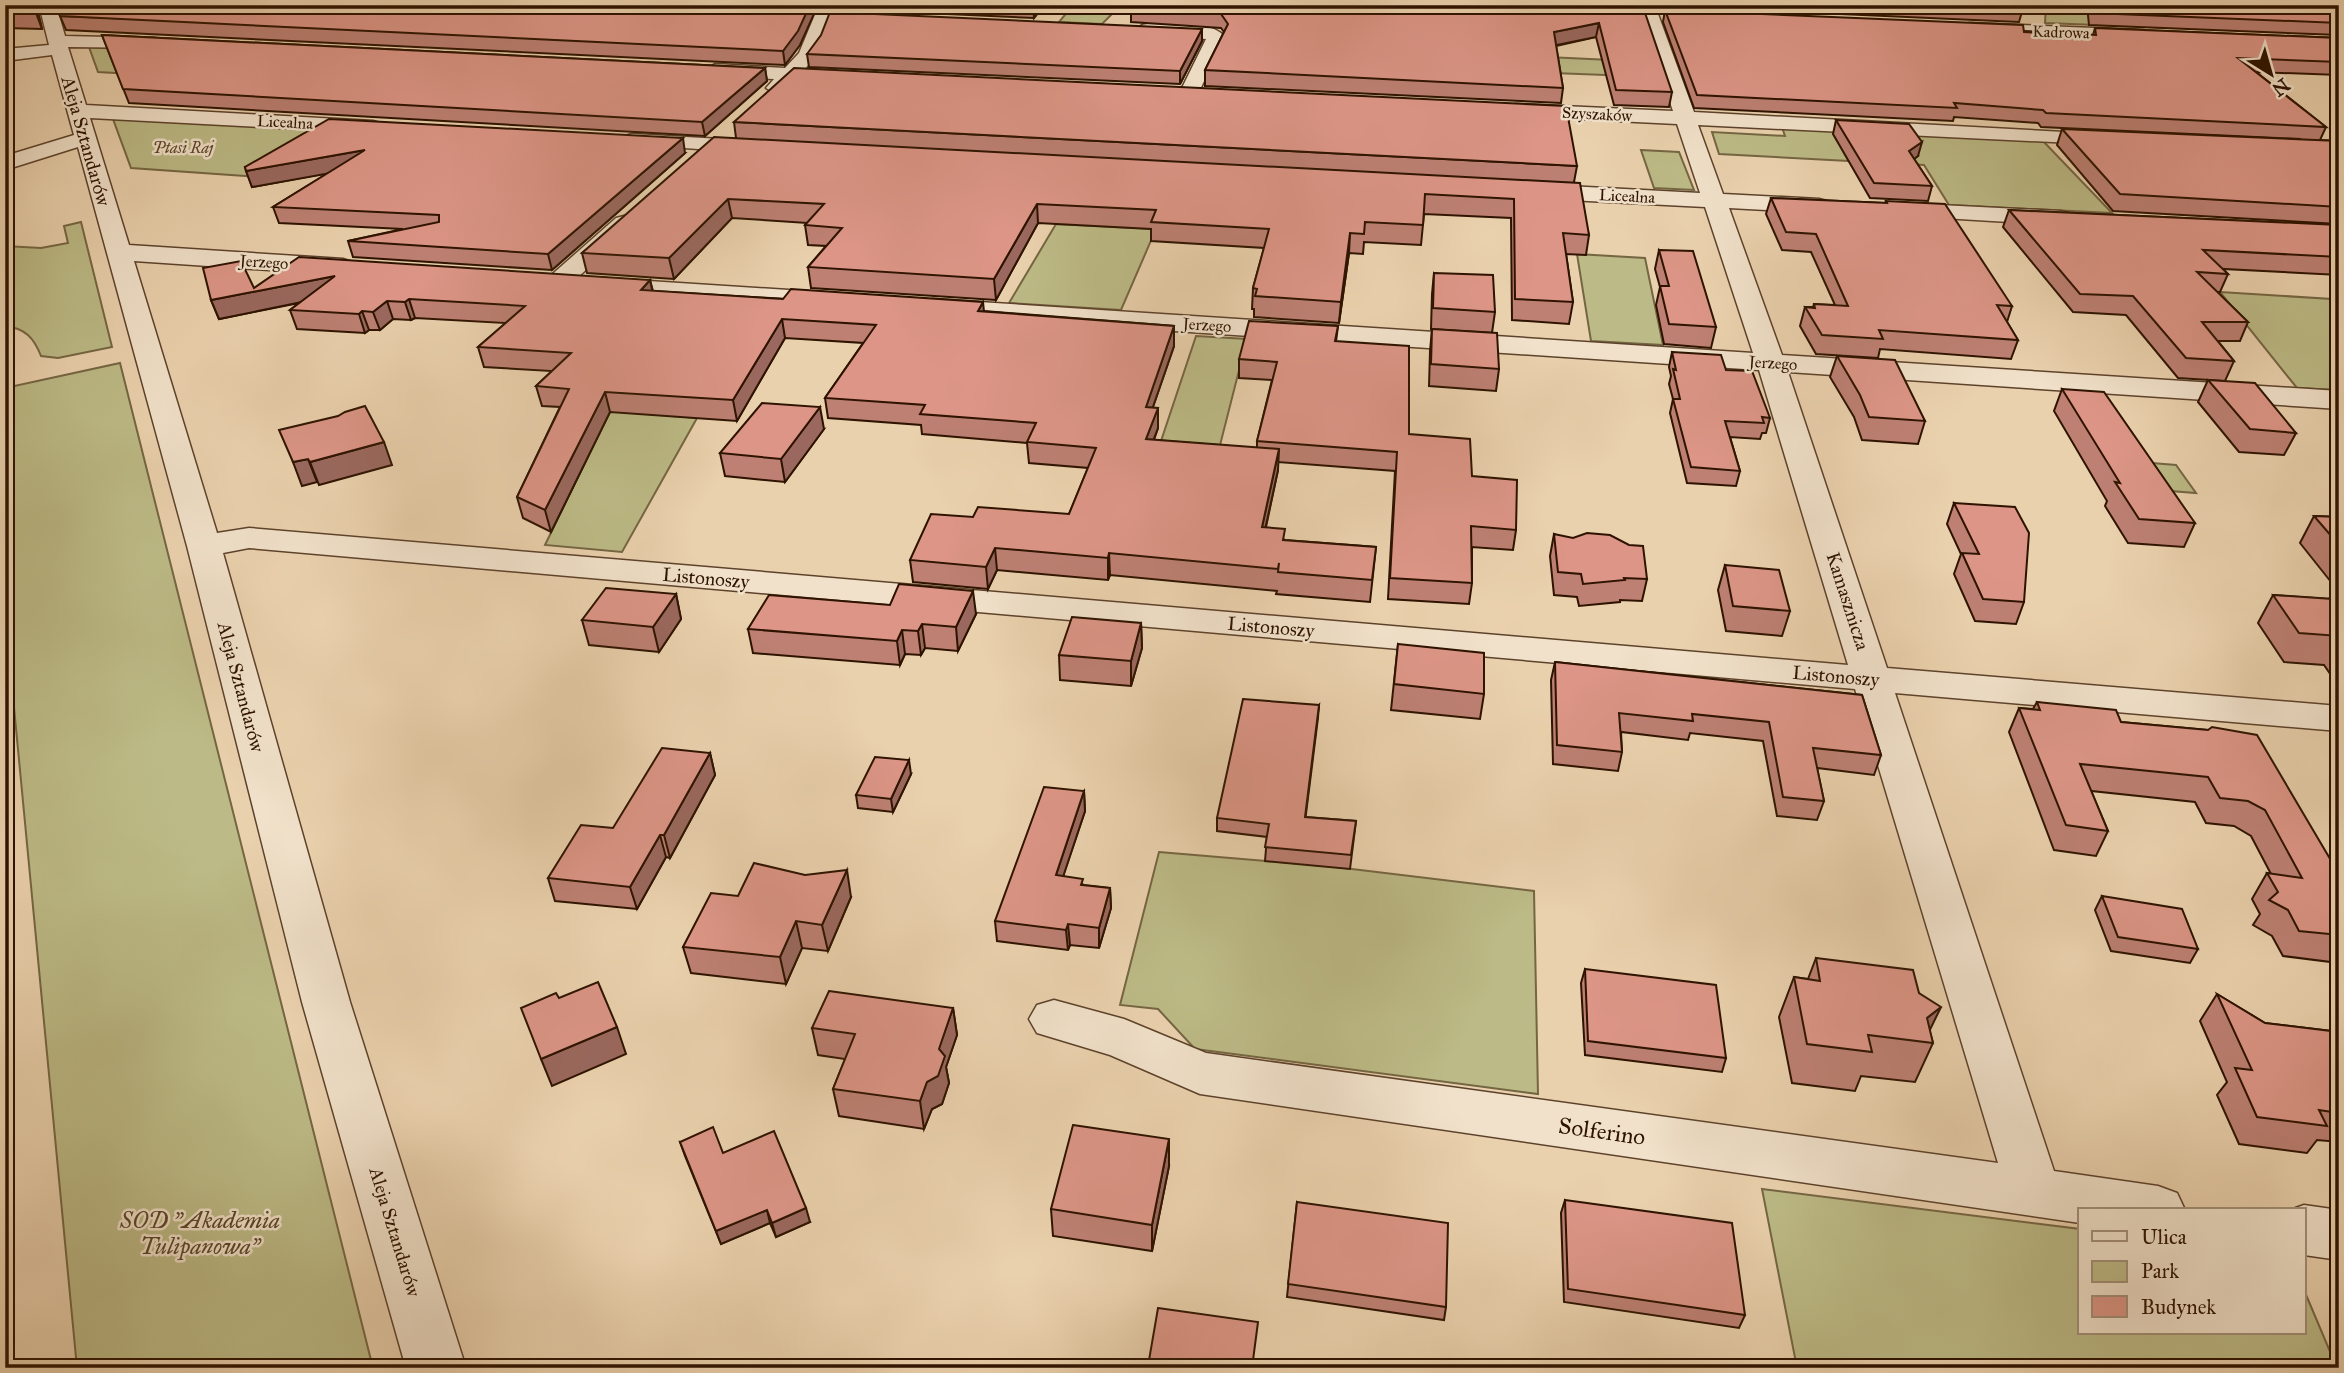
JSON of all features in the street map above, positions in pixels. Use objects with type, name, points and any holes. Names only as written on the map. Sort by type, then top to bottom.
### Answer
[{"type":"street","name":"Aleja Sztandarów","points":[[47,5],[204,546],[326,1002],[436,1368]]},
{"type":"street","points":[[759,103],[791,74],[811,47],[830,13]]},
{"type":"street","name":"Kamasznicza","points":[[1650,14],[1712,201],[1771,363],[2034,1193]]},
{"type":"street","name":"Kadrowa","points":[[1951,27],[2163,36]]},
{"type":"street","points":[[1126,29],[1215,35],[1182,94],[1216,95]]},
{"type":"street","points":[[5,55],[82,40],[174,44]]},
{"type":"street","points":[[698,69],[860,78]]},
{"type":"street","name":"Szyszaków","points":[[1492,109],[2130,140]]},
{"type":"street","points":[[5,163],[81,125]]},
{"type":"street","name":"Licealna","points":[[81,125],[395,128]]},
{"type":"street","points":[[692,163],[732,128]]},
{"type":"street","points":[[616,139],[782,148]]},
{"type":"street","name":"Licealna","points":[[1504,189],[1839,207]]},
{"type":"street","points":[[557,283],[640,209]]},
{"type":"street","points":[[1881,209],[2089,220]]},
{"type":"street","name":"Jerzego","points":[[117,251],[362,269]]},
{"type":"street","points":[[529,281],[854,302]]},
{"type":"street","name":"Jerzego","points":[[909,306],[2339,400]]},
{"type":"street","name":"Listonoszy","points":[[204,546],[249,538],[2339,719]]},
{"type":"street","name":"Solferino","points":[[1055,1018],[1124,1039],[1200,1073],[2143,1208]]},
{"type":"street","points":[[2306,1230],[2339,1235]]},
{"type":"green space","points":[[1073,5],[1121,5],[1102,24],[1059,22]]},
{"type":"green space","points":[[2046,5],[2079,5],[2173,15],[2175,28],[2045,23]]},
{"type":"green space","points":[[89,47],[203,51],[151,75],[98,72]]},
{"type":"green space","points":[[1526,56],[1653,62],[1658,77],[1527,72]]},
{"type":"green space","name":"Ptasi Raj","points":[[113,119],[339,131],[261,177],[131,168]]},
{"type":"green space","points":[[1782,127],[2043,141],[2112,213],[1949,205],[1924,165],[1719,154],[1712,132],[1785,136]]},
{"type":"green space","points":[[1641,150],[1679,152],[1694,190],[1654,188]]},
{"type":"green space","points":[[81,222],[112,347],[58,358],[41,356],[28,335],[5,326],[5,246],[41,248],[68,243],[64,226]]},
{"type":"green space","points":[[1056,224],[1156,229],[1121,310],[1009,303]]},
{"type":"green space","points":[[1577,254],[1645,258],[1663,345],[1591,341]]},
{"type":"green space","points":[[2220,292],[2332,299],[2339,306],[2339,390],[2297,388]]},
{"type":"green space","points":[[1196,336],[1247,339],[1217,457],[1157,453]]},
{"type":"green space","name":"SOD \"Akademia Tulipanowa\"","points":[[120,363],[373,1368],[77,1368],[5,613],[5,388]]},
{"type":"green space","points":[[610,411],[697,418],[622,552],[545,545]]},
{"type":"green space","points":[[2127,461],[2176,465],[2196,493],[2145,489]]},
{"type":"green space","points":[[1159,852],[1327,866],[1534,891],[1538,1094],[1195,1049],[1158,1009],[1120,1005]]},
{"type":"green space","points":[[1762,1189],[2078,1229],[2078,1334],[2306,1334],[2306,1295],[2337,1368],[1797,1368]]},
{"type":"building","points":[[5,5],[33,5],[35,12],[5,11]]},
{"type":"building","points":[[57,5],[810,5],[798,31],[783,51],[60,16]]},
{"type":"building","points":[[1134,5],[1643,7],[1672,92],[1616,90],[1599,23],[1554,32],[1563,88],[1205,70],[1228,24],[1221,14],[1131,9]]},
{"type":"building","points":[[1964,5],[2023,5],[2023,8]]},
{"type":"building","points":[[2093,5],[2339,5],[2339,23],[2093,13]]},
{"type":"building","points":[[1665,10],[2023,25],[2024,32],[2096,35],[2095,28],[2339,38],[2339,62],[2238,58],[2326,127],[2046,113],[2043,110],[1954,103],[1957,108],[1697,95]]},
{"type":"building","points":[[830,12],[1202,29],[1180,71],[807,54],[821,35]]},
{"type":"building","points":[[102,35],[765,68],[702,122],[123,89]]},
{"type":"building","points":[[794,68],[1566,106],[1577,166],[734,122]]},
{"type":"building","points":[[329,119],[683,138],[548,254],[348,241],[439,222],[439,215],[273,207],[365,150],[246,171],[245,167]]},
{"type":"building","points":[[1836,120],[1909,124],[1922,142],[1909,151],[1932,186],[1874,183]]},
{"type":"building","points":[[2062,129],[2339,141],[2339,207],[2120,194]]},
{"type":"building","points":[[714,137],[1580,183],[1589,235],[1563,233],[1573,302],[1515,299],[1514,199],[1425,194],[1423,225],[1365,222],[1364,234],[1350,233],[1341,302],[1255,296],[1257,289],[1253,288],[1269,229],[1151,222],[1156,210],[1037,204],[994,279],[808,267],[842,228],[805,225],[824,204],[728,199],[669,258],[582,253]]},
{"type":"building","points":[[1771,198],[1945,204],[2012,306],[1997,305],[2018,340],[1879,330],[1883,339],[1822,335],[1805,307],[1815,308],[1814,304],[1848,306],[1816,234],[1786,232]]},
{"type":"building","points":[[2009,210],[2339,225],[2339,257],[2203,250],[2228,274],[2197,272],[2248,322],[2202,322],[2234,361],[2186,358],[2133,296],[2080,294]]},
{"type":"building","points":[[1659,250],[1693,251],[1716,327],[1669,324],[1660,286],[1669,286]]},
{"type":"building","points":[[299,257],[650,280],[641,290],[783,299],[791,289],[983,302],[978,311],[1174,326],[1146,407],[1158,408],[1146,439],[1279,449],[1262,527],[1285,529],[1283,540],[1376,547],[1372,580],[1278,572],[1279,563],[1278,569],[1109,553],[1108,558],[995,548],[986,567],[910,560],[931,514],[973,517],[978,507],[1069,514],[1096,448],[1027,442],[1036,423],[920,414],[925,405],[825,398],[876,325],[782,319],[733,400],[605,392],[545,510],[517,497],[569,389],[536,386],[571,353],[478,347],[525,306],[409,299],[405,302],[387,301],[373,312],[362,311],[359,314],[290,310],[335,276],[211,300],[203,268],[241,261],[254,288]]},
{"type":"building","points":[[1434,273],[1493,275],[1495,312],[1433,308]]},
{"type":"building","points":[[1249,321],[1338,326],[1335,341],[1409,346],[1409,434],[1470,439],[1472,476],[1517,480],[1516,530],[1471,526],[1472,583],[1390,578],[1397,452],[1257,441],[1277,362],[1239,359]]},
{"type":"building","points":[[1432,329],[1497,333],[1499,369],[1431,364]]},
{"type":"building","points":[[1672,352],[1721,355],[1726,370],[1752,371],[1770,418],[1762,417],[1764,423],[1725,421],[1740,471],[1691,467],[1673,399],[1680,399]]},
{"type":"building","points":[[1837,356],[1895,360],[1925,421],[1869,417],[1860,395]]},
{"type":"building","points":[[2208,380],[2255,383],[2296,433],[2250,429]]},
{"type":"building","points":[[2062,389],[2104,392],[2195,523],[2139,519]]},
{"type":"building","points":[[762,403],[820,407],[781,459],[720,453]]},
{"type":"building","points":[[365,406],[384,442],[310,462],[308,459],[293,462],[279,430],[338,416]]},
{"type":"building","points":[[1954,503],[2015,507],[2029,533],[2024,602],[1983,599],[1962,553],[1979,554]]},
{"type":"building","points":[[2314,516],[2339,517],[2339,545]]},
{"type":"building","points":[[1587,533],[1610,535],[1629,545],[1643,546],[1647,579],[1624,578],[1625,580],[1583,584],[1581,574],[1558,572],[1554,534],[1573,538]]},
{"type":"building","points":[[1725,565],[1779,570],[1790,611],[1733,606]]},
{"type":"building","points":[[899,584],[973,591],[956,627],[922,624],[918,631],[902,630],[897,641],[748,629],[769,595],[890,605]]},
{"type":"building","points":[[606,588],[676,594],[653,627],[582,620]]},
{"type":"building","points":[[2273,595],[2334,599],[2331,595],[2339,596],[2339,636],[2299,633]]},
{"type":"building","points":[[1072,617],[1141,623],[1131,661],[1059,655]]},
{"type":"building","points":[[1398,644],[1484,653],[1484,694],[1394,684]]},
{"type":"building","points":[[1555,662],[1862,695],[1881,755],[1813,748],[1824,801],[1783,797],[1769,722],[1692,714],[1693,721],[1619,713],[1622,752],[1557,745]]},
{"type":"building","points":[[1243,699],[1319,705],[1305,817],[1356,821],[1351,855],[1265,847],[1269,824],[1217,818]]},
{"type":"building","points":[[2037,702],[2116,710],[2121,722],[2208,730],[2212,727],[2257,735],[2339,874],[2339,935],[2299,931],[2288,910],[2269,900],[2278,892],[2267,873],[2302,878],[2265,810],[2248,801],[2220,798],[2208,777],[2080,764],[2108,831],[2066,825],[2019,708],[2040,710]]},
{"type":"building","points":[[662,748],[710,753],[664,835],[660,835],[630,887],[548,878],[581,825],[613,828]]},
{"type":"building","points":[[875,757],[909,760],[891,799],[856,795]]},
{"type":"building","points":[[1044,787],[1084,791],[1056,875],[1083,879],[1081,885],[1110,888],[1099,928],[1068,924],[1066,930],[995,921]]},
{"type":"building","points":[[754,863],[805,875],[847,870],[822,925],[796,921],[780,957],[683,947],[711,893],[738,896]]},
{"type":"building","points":[[2102,896],[2182,909],[2198,949],[2118,937]]},
{"type":"building","points":[[1816,958],[1913,970],[1919,993],[1941,1007],[1927,1018],[1933,1043],[1868,1035],[1872,1052],[1807,1044],[1794,977],[1820,981]]},
{"type":"building","points":[[1585,969],[1716,985],[1726,1058],[1588,1041]]},
{"type":"building","points":[[598,982],[617,1027],[541,1059],[521,1008],[556,993],[559,998]]},
{"type":"building","points":[[829,991],[953,1008],[939,1049],[945,1056],[938,1076],[927,1082],[920,1101],[833,1089],[855,1034],[812,1028]]},
{"type":"building","points":[[2217,994],[2265,1023],[2339,1032],[2339,1113],[2319,1110],[2327,1126],[2257,1117],[2235,1068],[2252,1070]]},
{"type":"building","points":[[1073,1125],[1169,1139],[1152,1225],[1051,1209]]},
{"type":"building","points":[[713,1127],[723,1153],[774,1131],[806,1208],[772,1223],[767,1210],[716,1231],[680,1142]]},
{"type":"building","points":[[1565,1200],[1732,1223],[1745,1315],[1568,1289]]},
{"type":"building","points":[[1297,1202],[1448,1223],[1446,1307],[1288,1284]]},
{"type":"building","points":[[1158,1308],[1258,1322],[1252,1368],[1148,1366]]}]
